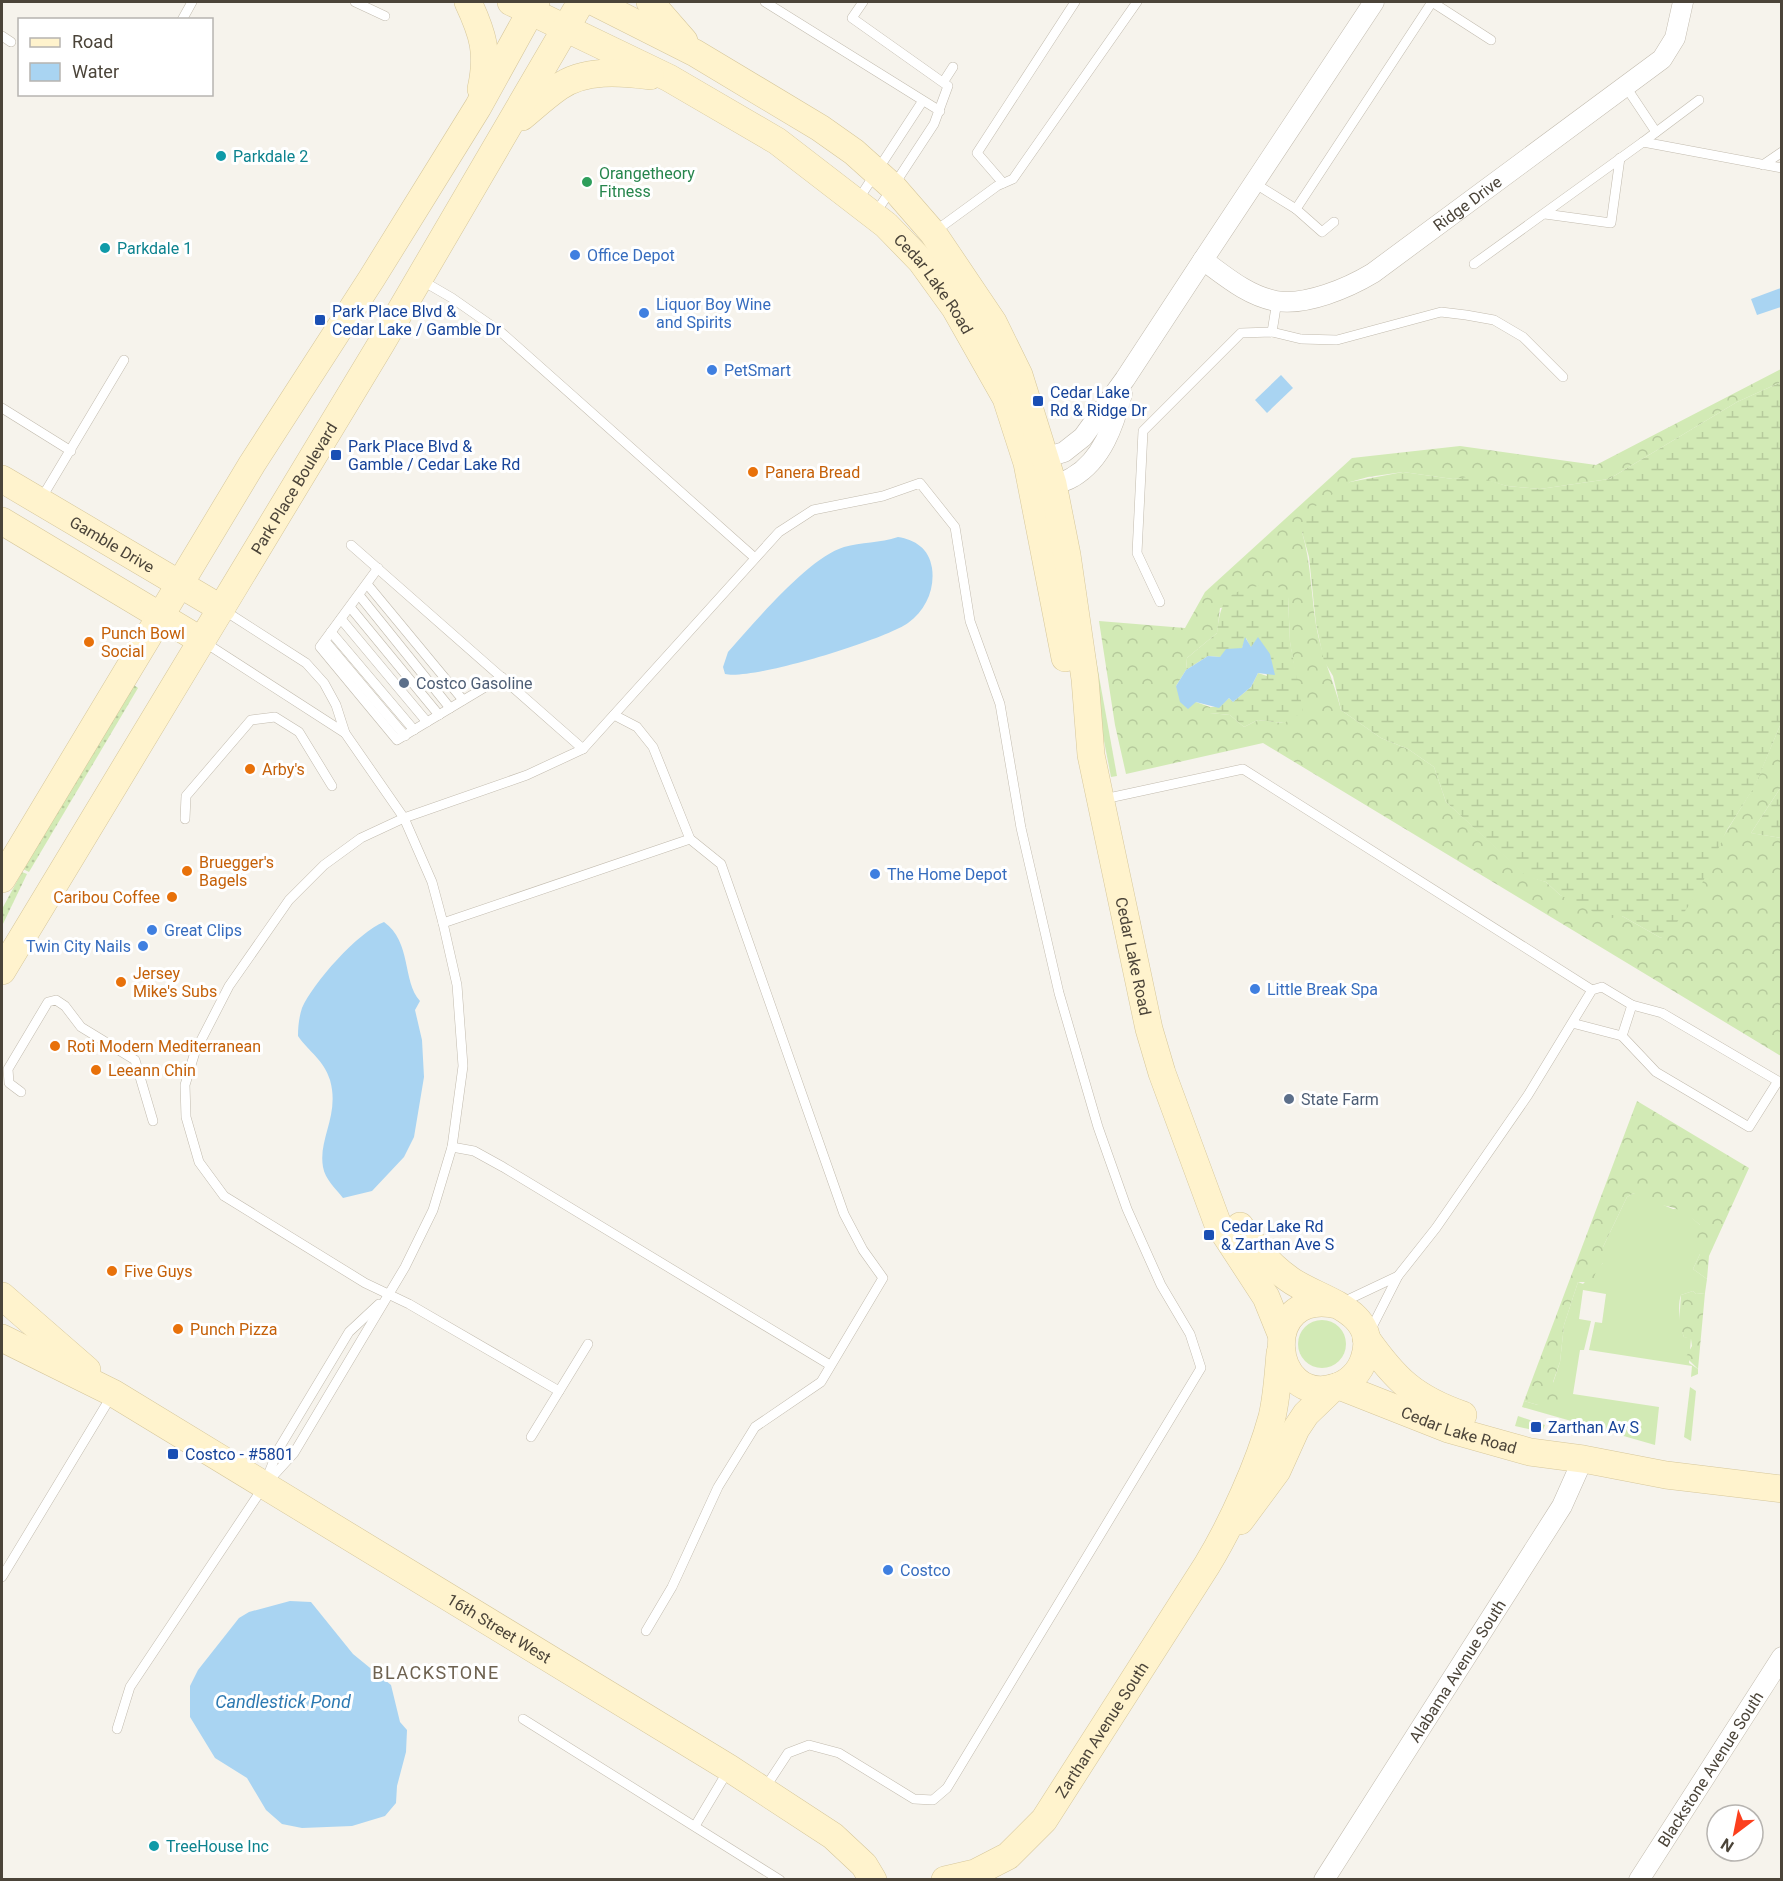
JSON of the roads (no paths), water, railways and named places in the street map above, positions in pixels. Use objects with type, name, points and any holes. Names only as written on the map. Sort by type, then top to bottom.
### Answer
[{"type":"street","points":[[468,2],[483,36],[486,67],[478,107]]},
{"type":"street","name":"Park Place Boulevard","points":[[2,971],[420,279],[581,2]]},
{"type":"street","name":"Cedar Lake Road","points":[[594,2],[695,53],[820,128],[884,180],[922,242],[936,280],[1000,385],[1036,461],[1042,487],[1067,555],[1085,679],[1091,755],[1149,1029],[1169,1093],[1193,1152],[1217,1222],[1266,1297],[1287,1369],[1299,1381],[1314,1388],[1336,1387],[1477,1438],[1530,1452],[1657,1473],[1782,1488]]},
{"type":"street","points":[[650,2],[667,24],[695,53]]},
{"type":"street","points":[[1036,461],[1064,452],[1083,437],[1125,379],[1374,2]]},
{"type":"street","name":"Ridge Drive","points":[[1203,260],[1252,293],[1277,301],[1317,297],[1347,288],[1373,273],[1662,58],[1675,38],[1683,2]]},
{"type":"street","points":[[2,879],[179,583],[478,107],[526,5]]},
{"type":"street","name":"Cedar Lake Road","points":[[526,5],[566,28],[669,78],[777,141],[865,209],[922,242]]},
{"type":"street","points":[[508,129],[560,86],[581,78],[610,72],[669,78]]},
{"type":"street","points":[[1042,487],[1072,478],[1090,462],[1107,439],[1125,379]]},
{"type":"street","name":"Gamble Drive","points":[[2,479],[222,609]]},
{"type":"street","points":[[2,521],[202,641]]},
{"type":"street","name":"Cedar Lake Road","points":[[1193,1152],[1255,1248],[1291,1281],[1356,1317],[1366,1338],[1392,1374],[1437,1404],[1583,1459]]},
{"type":"street","name":"16th Street West","points":[[2,1296],[113,1393]]},
{"type":"street","points":[[1281,1343],[1286,1323],[1303,1307],[1326,1302],[1338,1305]]},
{"type":"street","name":"16th Street West","points":[[2,1338],[113,1393],[729,1768],[833,1836],[864,1865],[873,1880]]},
{"type":"street","points":[[1336,1387],[1353,1377],[1362,1365],[1366,1338]]},
{"type":"street","name":"Zarthan Avenue South","points":[[1223,1540],[1271,1417],[1281,1343]]},
{"type":"street","name":"Zarthan Avenue South","points":[[945,1880],[980,1876],[1008,1856],[1044,1820],[1223,1540],[1249,1512],[1277,1471],[1296,1429],[1306,1414],[1336,1387]]},
{"type":"street","name":"Alabama Avenue South","points":[[1324,1880],[1562,1506],[1583,1459]]},
{"type":"street","name":"Blackstone Avenue South","points":[[1639,1880],[1782,1657]]},
{"type":"lane","points":[[183,18],[192,2]]},
{"type":"lane","points":[[355,2],[385,16]]},
{"type":"lane","points":[[765,2],[922,102],[940,111]]},
{"type":"lane","points":[[863,2],[852,18],[948,86],[940,111],[884,180],[865,209]]},
{"type":"lane","points":[[1004,183],[977,153],[1075,2]]},
{"type":"lane","points":[[922,242],[1004,183],[1013,179],[1137,2]]},
{"type":"lane","points":[[1296,209],[1432,2],[1491,40]]},
{"type":"lane","points":[[2,36],[11,42]]},
{"type":"lane","points":[[944,81],[953,67]]},
{"type":"lane","points":[[1626,87],[1656,132]]},
{"type":"lane","points":[[1474,264],[1699,100]]},
{"type":"lane","points":[[865,209],[884,180],[922,102]]},
{"type":"lane","points":[[1642,142],[1782,168]]},
{"type":"lane","points":[[1763,165],[1782,152]]},
{"type":"lane","points":[[1545,214],[1611,223],[1620,158]]},
{"type":"lane","points":[[1254,183],[1296,209],[1322,232],[1334,222]]},
{"type":"lane","points":[[420,279],[453,298],[502,333],[755,558]]},
{"type":"lane","points":[[1272,332],[1277,301]]},
{"type":"lane","points":[[1160,602],[1137,554],[1143,431],[1241,333],[1272,332],[1301,339],[1337,340],[1441,312],[1466,315],[1494,320],[1523,337],[1563,377]]},
{"type":"lane","points":[[40,501],[124,360]]},
{"type":"lane","points":[[2,408],[71,451]]},
{"type":"lane","points":[[559,1391],[389,1294],[365,1283],[224,1196],[199,1162],[186,1117],[185,1085],[195,1052],[229,986],[289,900],[324,865],[361,838],[404,818],[527,775],[583,749],[779,532],[813,510],[883,496],[920,483],[955,527],[970,621],[1000,704],[1021,828],[1059,993],[1095,1115],[1127,1209],[1161,1285],[1190,1334],[1201,1368],[947,1788],[933,1800],[914,1799],[838,1753],[809,1745],[788,1753],[764,1790]]},
{"type":"lane","points":[[351,545],[583,749]]},
{"type":"lane","points":[[378,568],[320,647],[397,741],[502,677]]},
{"type":"lane","points":[[367,584],[463,700]]},
{"type":"lane","points":[[359,595],[450,708]]},
{"type":"lane","points":[[350,607],[439,715]]},
{"type":"lane","points":[[117,1730],[130,1687],[264,1486],[294,1453],[389,1294],[433,1210],[452,1147],[463,1066],[463,1032],[457,985],[443,923],[432,882],[404,818],[345,733],[336,705],[324,683],[306,663],[222,609]]},
{"type":"lane","points":[[341,619],[427,722]]},
{"type":"lane","points":[[331,632],[414,730]]},
{"type":"lane","points":[[202,641],[345,733]]},
{"type":"lane","points":[[614,716],[637,727],[653,747],[690,839],[721,864],[844,1214],[863,1250],[883,1278],[820,1382],[755,1427],[718,1487],[672,1587],[646,1631]]},
{"type":"lane","points":[[185,819],[186,796],[251,720],[275,717],[299,732],[332,786]]},
{"type":"lane","points":[[1099,800],[1243,769],[1592,990]]},
{"type":"lane","points":[[443,923],[690,839]]},
{"type":"lane","points":[[1366,1338],[1398,1276],[1436,1228],[1528,1095],[1592,990],[1602,987],[1632,1005],[1662,1013],[1778,1081],[1749,1127],[1656,1072],[1622,1036],[1572,1023]]},
{"type":"lane","points":[[21,1092],[9,1083],[8,1069],[48,1002],[56,1000],[65,1006],[81,1027],[135,1060],[153,1121]]},
{"type":"lane","points":[[1622,1036],[1632,1005]]},
{"type":"lane","points":[[452,1147],[474,1151],[503,1167],[830,1365]]},
{"type":"lane","points":[[1338,1305],[1398,1276]]},
{"type":"lane","points":[[264,1486],[278,1450],[350,1332],[389,1294]]},
{"type":"lane","points":[[531,1437],[588,1344]]},
{"type":"lane","points":[[2,1576],[113,1393]]},
{"type":"lane","points":[[524,1719],[780,1880]]},
{"type":"lane","points":[[695,1826],[729,1768]]},
{"type":"water","points":[[1781,288],[1781,307],[1757,315],[1751,299]]},
{"type":"water","points":[[1281,375],[1293,388],[1267,413],[1255,400]]},
{"type":"water","points":[[898,537],[910,540],[924,550],[928,555],[933,576],[928,599],[920,612],[908,623],[873,639],[817,658],[739,675],[725,674],[723,667],[728,652],[782,593],[814,564],[844,547]]},
{"type":"water","points":[[1245,637],[1251,647],[1258,637],[1270,654],[1275,675],[1258,673],[1251,687],[1233,702],[1229,698],[1219,708],[1196,702],[1188,709],[1180,702],[1176,686],[1186,670],[1208,656],[1220,657],[1226,649],[1242,648]]},
{"type":"water","points":[[384,922],[399,940],[414,993],[420,1001],[415,1010],[422,1040],[424,1077],[414,1137],[404,1157],[372,1191],[343,1198],[328,1180],[323,1167],[323,1147],[332,1104],[330,1080],[320,1062],[298,1036],[299,1022],[302,1008],[308,998],[337,959],[362,936]]},
{"type":"water","name":"Candlestick Pond","points":[[290,1601],[311,1602],[353,1654],[391,1685],[400,1722],[407,1730],[406,1752],[397,1786],[396,1803],[385,1816],[352,1826],[302,1828],[282,1824],[266,1810],[247,1778],[215,1758],[190,1717],[190,1686],[198,1670],[239,1618],[249,1612]]},
{"type":"place","name":"Parkdale 2","points":[[221,156]]},
{"type":"place","name":"Orangetheory Fitness","points":[[587,182]]},
{"type":"place","name":"Parkdale 1","points":[[105,248]]},
{"type":"place","name":"Office Depot","points":[[575,255]]},
{"type":"place","name":"Liquor Boy Wine and Spirits","points":[[644,313]]},
{"type":"place","name":"Park Place Blvd & Cedar Lake / Gamble Dr","points":[[320,320]]},
{"type":"place","name":"PetSmart","points":[[712,370]]},
{"type":"place","name":"Cedar Lake Rd & Ridge Dr","points":[[1038,401]]},
{"type":"place","name":"Park Place Blvd & Gamble / Cedar Lake Rd","points":[[336,455]]},
{"type":"place","name":"Panera Bread","points":[[753,472]]},
{"type":"place","name":"Punch Bowl Social","points":[[89,642]]},
{"type":"place","name":"Costco Gasoline","points":[[404,683]]},
{"type":"place","name":"Arby's","points":[[250,769]]},
{"type":"place","name":"Bruegger's Bagels","points":[[187,871]]},
{"type":"place","name":"The Home Depot","points":[[875,874]]},
{"type":"place","name":"Caribou Coffee","points":[[172,897]]},
{"type":"place","name":"Great Clips","points":[[152,930]]},
{"type":"place","name":"Twin City Nails","points":[[143,946]]},
{"type":"place","name":"Jersey Mike's Subs","points":[[121,982]]},
{"type":"place","name":"Little Break Spa","points":[[1255,989]]},
{"type":"place","name":"Roti Modern Mediterranean","points":[[55,1046]]},
{"type":"place","name":"Leeann Chin","points":[[96,1070]]},
{"type":"place","name":"State Farm","points":[[1289,1099]]},
{"type":"place","name":"Cedar Lake Rd & Zarthan Ave S","points":[[1209,1235]]},
{"type":"place","name":"Five Guys","points":[[112,1271]]},
{"type":"place","name":"Punch Pizza","points":[[178,1329]]},
{"type":"place","name":"Zarthan Av S","points":[[1536,1427]]},
{"type":"place","name":"Costco - #5801","points":[[173,1454]]},
{"type":"place","name":"Costco","points":[[888,1570]]},
{"type":"place","name":"TreeHouse Inc","points":[[154,1846]]},
{"type":"district","name":"BLACKSTONE","points":[[436,1672]]}]
